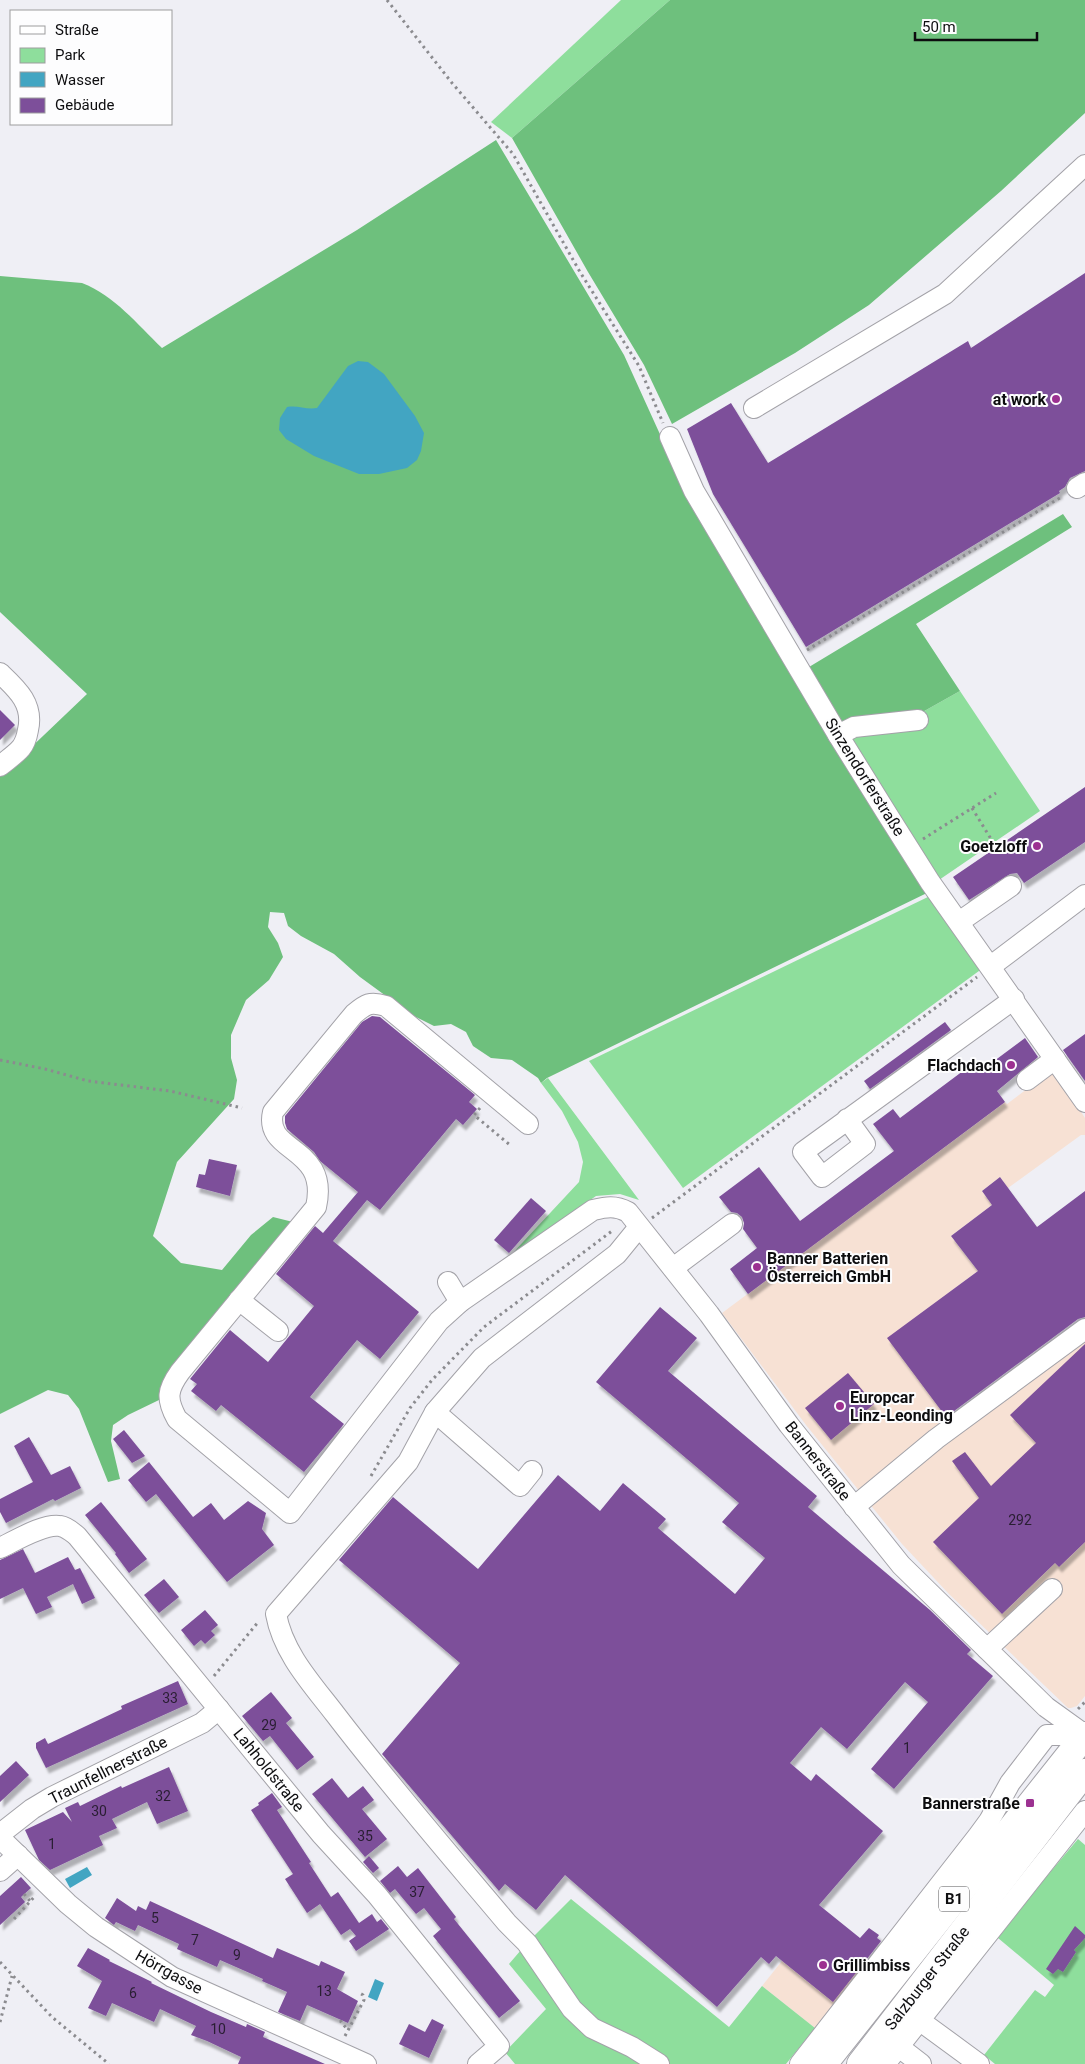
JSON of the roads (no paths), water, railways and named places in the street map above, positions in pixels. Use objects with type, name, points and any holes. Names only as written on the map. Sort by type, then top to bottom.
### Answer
[{"type":"main road","name":"Salzburger Straße","points":[[824,2064],[1085,1735]]},
{"type":"main road","name":"Salzburger Straße","points":[[860,2064],[1085,1772]]},
{"type":"street","points":[[754,408],[944,294],[1085,165]]},
{"type":"street","name":"Sinzendorferstraße","points":[[670,437],[694,491],[838,734],[930,882],[1085,1102]]},
{"type":"street","points":[[0,673],[22,695],[29,711],[30,720],[22,747],[0,766]]},
{"type":"street","points":[[838,734],[854,728],[918,720]]},
{"type":"street","points":[[959,922],[1011,886]]},
{"type":"street","points":[[991,966],[1085,895]]},
{"type":"street","points":[[847,1119],[1014,999]]},
{"type":"street","points":[[278,1331],[239,1300],[316,1207],[319,1192],[317,1176],[311,1164],[273,1131],[270,1122],[273,1112],[354,1014],[364,1006],[374,1002],[386,1006],[528,1124]]},
{"type":"street","points":[[1027,1080],[1055,1059]]},
{"type":"street","name":"Bannerstraße","points":[[239,1300],[180,1372],[170,1387],[169,1399],[177,1420],[290,1514],[439,1321],[460,1302],[592,1210],[618,1207],[628,1212],[709,1314],[789,1425],[901,1565],[1046,1707],[1085,1735]]},
{"type":"street","points":[[673,1268],[732,1224]]},
{"type":"street","points":[[640,1227],[617,1254],[482,1358],[435,1412],[408,1462],[276,1614],[279,1632],[295,1661],[366,1755],[507,1923],[527,1943],[572,2008],[592,2028],[632,2047],[659,2064]]},
{"type":"street","points":[[448,1282],[460,1302]]},
{"type":"street","points":[[854,1507],[936,1439],[1085,1329]]},
{"type":"street","points":[[435,1412],[520,1486],[532,1472]]},
{"type":"street","name":"Lahholdstraße","points":[[0,1548],[46,1527],[59,1525],[68,1528],[77,1536],[321,1834],[377,1895],[499,2046],[478,2064]]},
{"type":"street","points":[[987,1649],[1052,1589]]},
{"type":"street","name":"Traunfellnerstraße","points":[[0,1836],[52,1797],[202,1723],[219,1709]]},
{"type":"street","points":[[800,2064],[978,1836],[989,1821],[1010,1783],[1047,1735],[1085,1735]]},
{"type":"street","name":"Salzburger Straße","points":[[885,2064],[1085,1811]]},
{"type":"street","name":"Hörrgasse","points":[[0,1836],[48,1884],[96,1927],[172,1978],[366,2064]]},
{"type":"street","points":[[0,1871],[18,1855]]},
{"type":"street","name":"Salzburger Straße","points":[[919,2020],[971,2062]]},
{"type":"street","name":"Salzburger Straße","points":[[898,2046],[921,2064]]},
{"type":"water","points":[[358,361],[368,362],[384,374],[415,416],[424,433],[421,451],[417,460],[407,468],[379,474],[359,474],[314,456],[286,439],[279,430],[280,418],[287,407],[317,408],[348,366]]},
{"type":"water","points":[[87,1867],[92,1875],[70,1888],[65,1879]]},
{"type":"water","points":[[375,1979],[384,1983],[377,2001],[368,1997]]},
{"type":"place","name":"at work","points":[[1056,399]]},
{"type":"place","name":"Goetzloff","points":[[1037,846]]},
{"type":"place","name":"Flachdach","points":[[1011,1065]]},
{"type":"place","name":"Banner Batterien Österreich GmbH","points":[[757,1267]]},
{"type":"place","name":"Europcar Linz-Leonding","points":[[840,1406]]},
{"type":"place","name":"Bannerstraße","points":[[1030,1803]]},
{"type":"place","name":"Grillimbiss","points":[[823,1965]]}]
